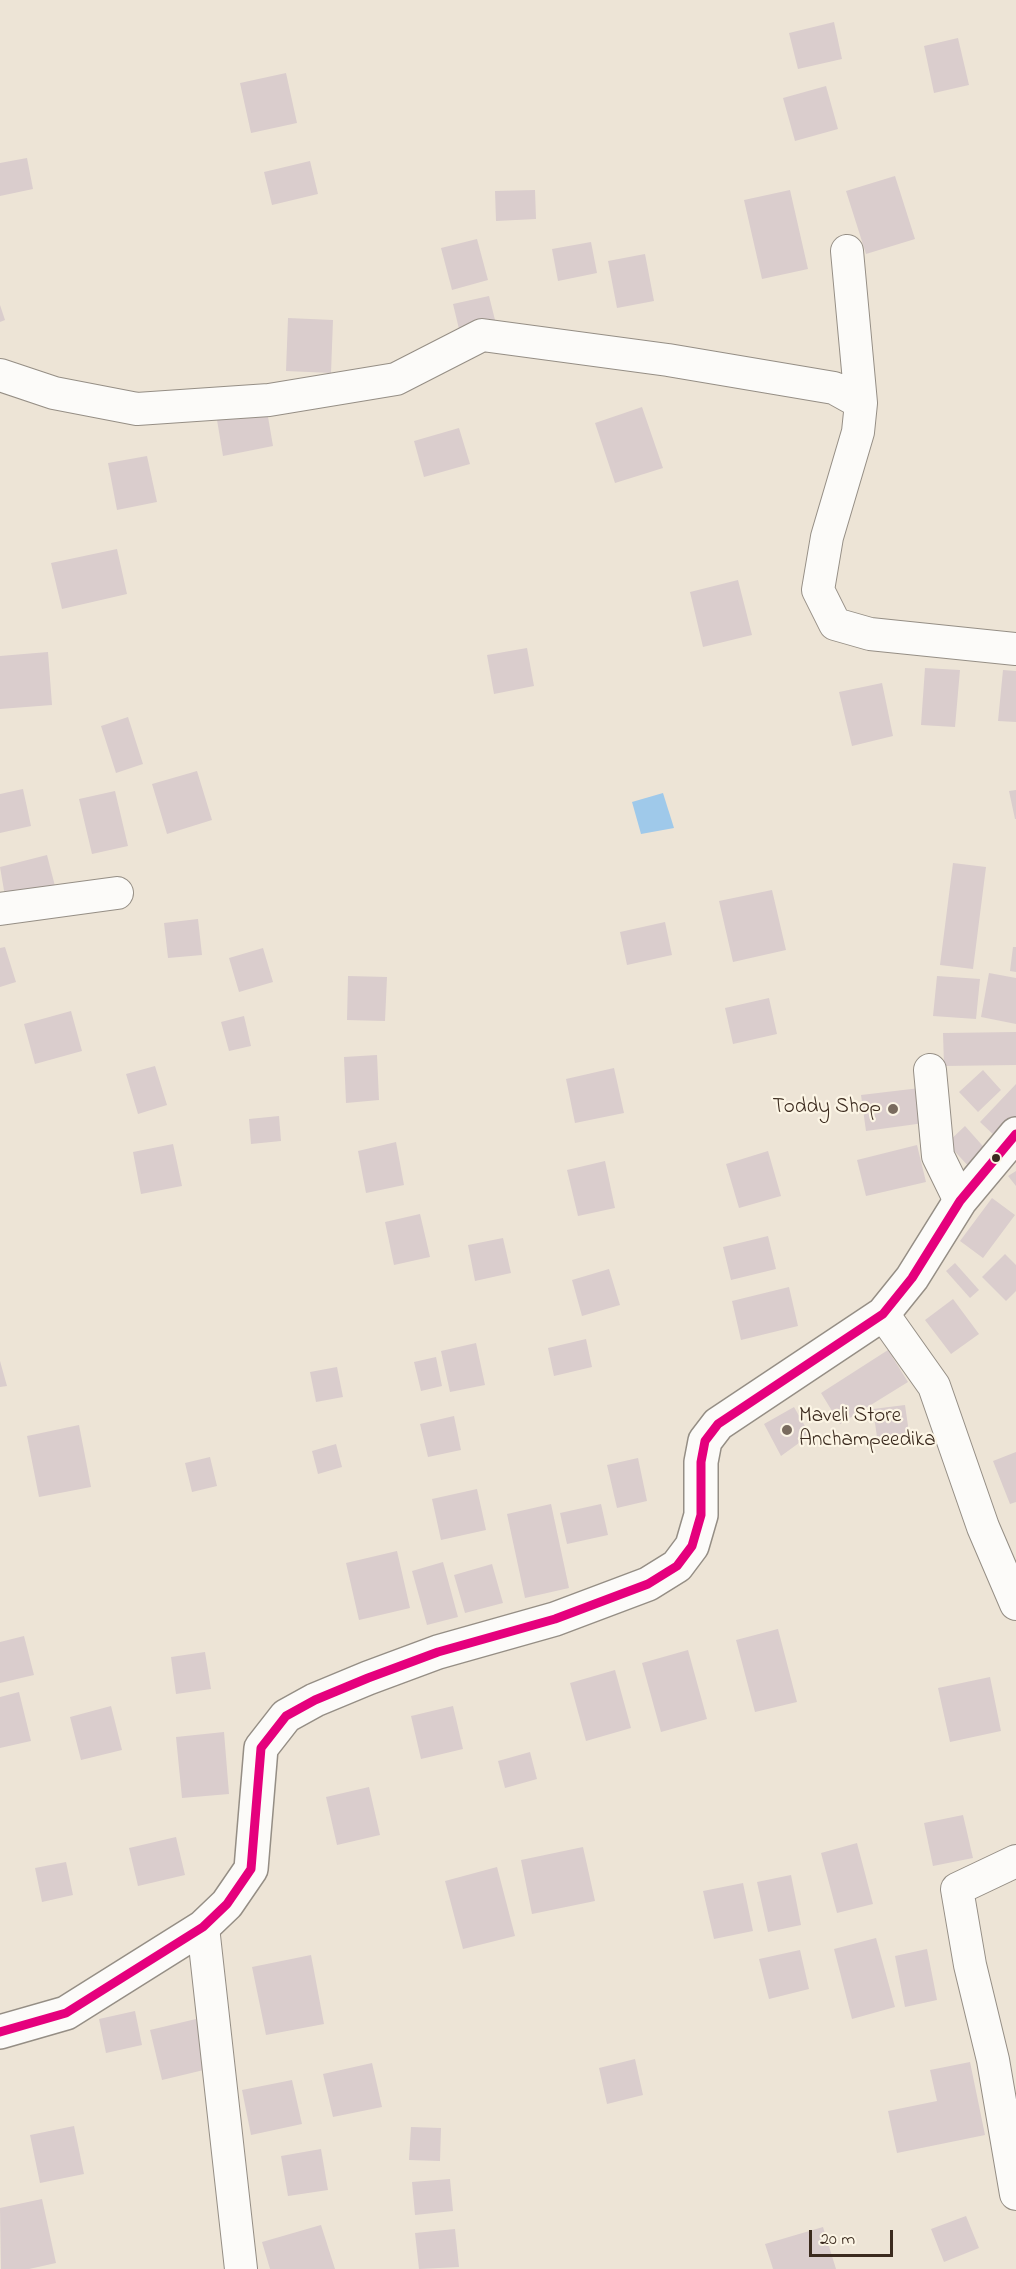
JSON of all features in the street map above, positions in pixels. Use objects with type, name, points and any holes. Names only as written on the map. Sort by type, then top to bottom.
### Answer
[{"type":"main road","points":[[0,2032],[66,2013],[203,1927],[227,1904],[251,1869],[261,1748],[286,1716],[315,1700],[438,1652],[555,1619],[648,1584],[677,1566],[692,1546],[700,1515],[701,1462],[705,1441],[718,1425],[883,1314],[912,1278],[960,1201],[1016,1134]]},
{"type":"street","points":[[847,251],[861,403],[858,432],[826,537],[818,590],[835,624],[870,634],[1016,648]]},
{"type":"street","points":[[0,375],[54,393],[137,409],[269,399],[396,379],[482,335],[668,360],[834,388],[861,403]]},
{"type":"street","points":[[0,909],[117,893]]},
{"type":"street","points":[[930,1070],[938,1156],[960,1201]]},
{"type":"street","points":[[883,1314],[934,1386],[983,1527],[1016,1604]]},
{"type":"street","points":[[1016,1860],[957,1889],[970,1965],[993,2060],[1016,2194]]},
{"type":"street","points":[[203,1927],[242,2269]]},
{"type":"water","points":[[663,793],[674,828],[641,834],[632,802]]},
{"type":"building","points":[[834,22],[842,59],[798,69],[789,33]]},
{"type":"building","points":[[958,38],[969,85],[934,93],[924,46]]},
{"type":"building","points":[[286,73],[297,123],[251,133],[240,83]]},
{"type":"building","points":[[826,86],[838,129],[795,141],[783,98]]},
{"type":"building","points":[[27,158],[33,189],[0,196],[0,163]]},
{"type":"building","points":[[310,161],[318,194],[272,205],[264,172]]},
{"type":"building","points":[[895,176],[915,239],[866,254],[846,191]]},
{"type":"building","points":[[535,190],[536,219],[496,221],[495,191]]},
{"type":"building","points":[[790,190],[808,269],[762,279],[744,200]]},
{"type":"building","points":[[477,239],[488,280],[452,290],[441,248]]},
{"type":"building","points":[[591,242],[597,273],[558,281],[552,249]]},
{"type":"building","points":[[645,254],[654,301],[617,308],[608,261]]},
{"type":"building","points":[[489,296],[495,320],[459,329],[453,304]]},
{"type":"building","points":[[0,305],[5,320],[0,322]]},
{"type":"building","points":[[288,318],[333,320],[331,373],[286,371]]},
{"type":"building","points":[[642,407],[663,468],[615,483],[595,423]]},
{"type":"building","points":[[267,411],[273,446],[223,456],[217,420]]},
{"type":"building","points":[[459,428],[470,464],[424,477],[414,441]]},
{"type":"building","points":[[147,456],[157,502],[117,510],[108,463]]},
{"type":"building","points":[[117,549],[127,594],[62,609],[51,563]]},
{"type":"building","points":[[738,580],[752,635],[703,647],[690,592]]},
{"type":"building","points":[[527,648],[534,686],[494,694],[487,655]]},
{"type":"building","points":[[48,652],[52,705],[0,709],[0,656]]},
{"type":"building","points":[[925,668],[960,670],[955,727],[921,725]]},
{"type":"building","points":[[1003,670],[1016,671],[1016,722],[998,721]]},
{"type":"building","points":[[882,683],[893,736],[852,746],[839,692]]},
{"type":"building","points":[[128,717],[143,764],[116,773],[101,726]]},
{"type":"building","points":[[197,771],[212,820],[167,834],[152,784]]},
{"type":"building","points":[[23,789],[31,826],[0,833],[0,794]]},
{"type":"building","points":[[1016,790],[1016,819],[1015,819],[1009,791]]},
{"type":"building","points":[[115,791],[128,846],[92,854],[79,799]]},
{"type":"building","points":[[47,855],[56,890],[6,902],[0,867]]},
{"type":"building","points":[[953,863],[986,867],[973,969],[940,965]]},
{"type":"building","points":[[772,890],[786,950],[733,962],[719,901]]},
{"type":"building","points":[[198,919],[202,955],[168,958],[164,923]]},
{"type":"building","points":[[665,922],[672,955],[627,965],[620,932]]},
{"type":"building","points":[[5,947],[16,982],[0,987],[0,948]]},
{"type":"building","points":[[1013,947],[1016,947],[1016,972],[1010,971]]},
{"type":"building","points":[[263,948],[273,982],[239,992],[229,958]]},
{"type":"building","points":[[989,973],[1016,978],[1016,1024],[981,1017]]},
{"type":"building","points":[[348,976],[387,977],[385,1021],[347,1020]]},
{"type":"building","points":[[937,976],[980,979],[976,1019],[933,1016]]},
{"type":"building","points":[[769,998],[777,1034],[733,1044],[725,1008]]},
{"type":"building","points":[[71,1011],[82,1051],[35,1064],[24,1024]]},
{"type":"building","points":[[244,1016],[251,1046],[229,1051],[221,1022]]},
{"type":"building","points":[[1016,1032],[1016,1065],[944,1066],[943,1033]]},
{"type":"building","points":[[377,1055],[379,1100],[346,1103],[344,1057]]},
{"type":"building","points":[[155,1066],[167,1105],[138,1114],[126,1074]]},
{"type":"building","points":[[614,1068],[624,1113],[575,1123],[566,1079]]},
{"type":"building","points":[[983,1070],[1001,1090],[978,1112],[959,1092]]},
{"type":"building","points":[[1016,1084],[1016,1118],[997,1138],[980,1122]]},
{"type":"building","name":"Toddy Shop","points":[[920,1088],[924,1123],[866,1131],[861,1095]]},
{"type":"building","points":[[279,1116],[281,1141],[251,1144],[249,1119]]},
{"type":"building","points":[[965,1126],[989,1153],[971,1169],[947,1143]]},
{"type":"building","points":[[396,1142],[404,1185],[366,1193],[358,1151]]},
{"type":"building","points":[[173,1144],[182,1186],[141,1194],[133,1152]]},
{"type":"building","points":[[917,1145],[926,1182],[866,1196],[857,1160]]},
{"type":"building","points":[[768,1151],[781,1196],[739,1208],[726,1164]]},
{"type":"building","points":[[605,1161],[615,1208],[578,1216],[567,1170]]},
{"type":"building","points":[[1016,1171],[1016,1186],[1008,1176]]},
{"type":"building","points":[[992,1198],[1015,1215],[983,1258],[960,1241]]},
{"type":"building","points":[[420,1214],[430,1257],[394,1265],[385,1222]]},
{"type":"building","points":[[768,1236],[776,1269],[731,1280],[723,1247]]},
{"type":"building","points":[[503,1238],[511,1273],[475,1281],[468,1245]]},
{"type":"building","points":[[1005,1254],[1016,1265],[1016,1291],[1006,1301],[982,1277]]},
{"type":"building","points":[[955,1263],[979,1290],[970,1298],[946,1271]]},
{"type":"building","points":[[609,1269],[620,1305],[582,1316],[572,1280]]},
{"type":"building","points":[[789,1287],[798,1326],[741,1340],[732,1301]]},
{"type":"building","points":[[953,1299],[979,1334],[951,1354],[925,1320]]},
{"type":"building","points":[[586,1339],[592,1367],[554,1376],[548,1348]]},
{"type":"building","points":[[476,1343],[485,1385],[450,1392],[441,1351]]},
{"type":"building","points":[[888,1350],[908,1382],[840,1424],[821,1393]]},
{"type":"building","points":[[436,1357],[442,1386],[421,1391],[414,1362]]},
{"type":"building","points":[[0,1361],[7,1386],[0,1387]]},
{"type":"building","points":[[337,1367],[343,1397],[316,1402],[310,1372]]},
{"type":"building","points":[[905,1405],[909,1433],[877,1437],[873,1409]]},
{"type":"building","name":"Maveli Store Anchampeedika","points":[[794,1407],[810,1435],[781,1456],[764,1424]]},
{"type":"building","points":[[454,1416],[461,1450],[428,1457],[420,1424]]},
{"type":"building","points":[[79,1425],[91,1487],[39,1497],[27,1436]]},
{"type":"building","points":[[336,1444],[342,1467],[318,1474],[312,1451]]},
{"type":"building","points":[[1016,1452],[1016,1502],[1010,1504],[993,1461]]},
{"type":"building","points":[[210,1457],[217,1486],[192,1492],[185,1463]]},
{"type":"building","points":[[638,1458],[647,1501],[617,1508],[607,1465]]},
{"type":"building","points":[[477,1489],[486,1530],[441,1540],[432,1499]]},
{"type":"building","points":[[551,1504],[569,1588],[525,1598],[507,1514]]},
{"type":"building","points":[[601,1504],[608,1535],[567,1544],[560,1513]]},
{"type":"building","points":[[397,1551],[410,1608],[359,1620],[346,1563]]},
{"type":"building","points":[[443,1562],[458,1617],[427,1625],[412,1571]]},
{"type":"building","points":[[492,1564],[503,1603],[465,1613],[454,1575]]},
{"type":"building","points":[[778,1629],[797,1702],[755,1712],[736,1640]]},
{"type":"building","points":[[24,1636],[34,1675],[0,1683],[0,1642]]},
{"type":"building","points":[[688,1650],[707,1719],[661,1732],[642,1663]]},
{"type":"building","points":[[205,1652],[211,1689],[176,1694],[171,1657]]},
{"type":"building","points":[[615,1670],[631,1728],[586,1741],[570,1683]]},
{"type":"building","points":[[990,1677],[1001,1731],[950,1742],[938,1688]]},
{"type":"building","points":[[19,1692],[31,1741],[0,1748],[0,1697]]},
{"type":"building","points":[[111,1706],[122,1750],[81,1760],[70,1717]]},
{"type":"building","points":[[453,1706],[463,1749],[421,1759],[411,1716]]},
{"type":"building","points":[[224,1732],[229,1794],[182,1798],[176,1737]]},
{"type":"building","points":[[530,1752],[537,1779],[505,1788],[498,1761]]},
{"type":"building","points":[[369,1787],[380,1835],[337,1845],[326,1797]]},
{"type":"building","points":[[963,1815],[973,1858],[933,1866],[924,1823]]},
{"type":"building","points":[[176,1837],[185,1875],[138,1886],[129,1848]]},
{"type":"building","points":[[857,1843],[873,1904],[837,1913],[821,1853]]},
{"type":"building","points":[[583,1847],[595,1901],[532,1914],[521,1860]]},
{"type":"building","points":[[66,1862],[73,1895],[42,1902],[35,1868]]},
{"type":"building","points":[[497,1867],[515,1936],[463,1949],[445,1881]]},
{"type":"building","points":[[791,1875],[801,1925],[768,1932],[757,1882]]},
{"type":"building","points":[[743,1883],[753,1931],[714,1939],[703,1891]]},
{"type":"building","points":[[876,1938],[895,2007],[852,2019],[834,1949]]},
{"type":"building","points":[[927,1949],[937,2000],[905,2007],[895,1956]]},
{"type":"building","points":[[800,1950],[809,1989],[769,1999],[759,1959]]},
{"type":"building","points":[[311,1955],[324,2024],[266,2035],[252,1967]]},
{"type":"building","points":[[135,2011],[142,2045],[106,2053],[99,2019]]},
{"type":"building","points":[[196,2019],[208,2069],[162,2080],[150,2030]]},
{"type":"building","points":[[635,2059],[643,2095],[607,2104],[599,2068]]},
{"type":"building","points":[[970,2062],[985,2135],[897,2153],[888,2111],[937,2101],[930,2070]]},
{"type":"building","points":[[372,2063],[382,2107],[333,2117],[323,2074]]},
{"type":"building","points":[[292,2080],[302,2124],[251,2135],[242,2090]]},
{"type":"building","points":[[74,2126],[84,2174],[40,2183],[30,2135]]},
{"type":"building","points":[[411,2127],[441,2128],[440,2161],[409,2160]]},
{"type":"building","points":[[321,2149],[328,2190],[288,2196],[281,2156]]},
{"type":"building","points":[[450,2179],[453,2211],[415,2215],[412,2182]]},
{"type":"building","points":[[42,2199],[56,2263],[29,2269],[1,2269],[0,2208]]},
{"type":"building","points":[[966,2216],[979,2248],[944,2262],[931,2229]]},
{"type":"building","points":[[321,2225],[335,2269],[270,2269],[262,2242]]},
{"type":"building","points":[[823,2227],[836,2269],[773,2269],[765,2244]]},
{"type":"building","points":[[455,2229],[459,2267],[419,2269],[415,2233]]},
{"type":"transit line","points":[[0,2032],[66,2013],[203,1927],[227,1904],[251,1869],[261,1748],[286,1716],[315,1700],[438,1652],[555,1619],[648,1584],[677,1566],[692,1546],[701,1515],[701,1462],[705,1441],[718,1424],[883,1314],[912,1278],[960,1201],[1016,1134]]},
{"type":"place","name":"Toddy Shop","points":[[893,1109]]},
{"type":"place","name":"Maveli Store Anchampeedika","points":[[787,1430]]}]
